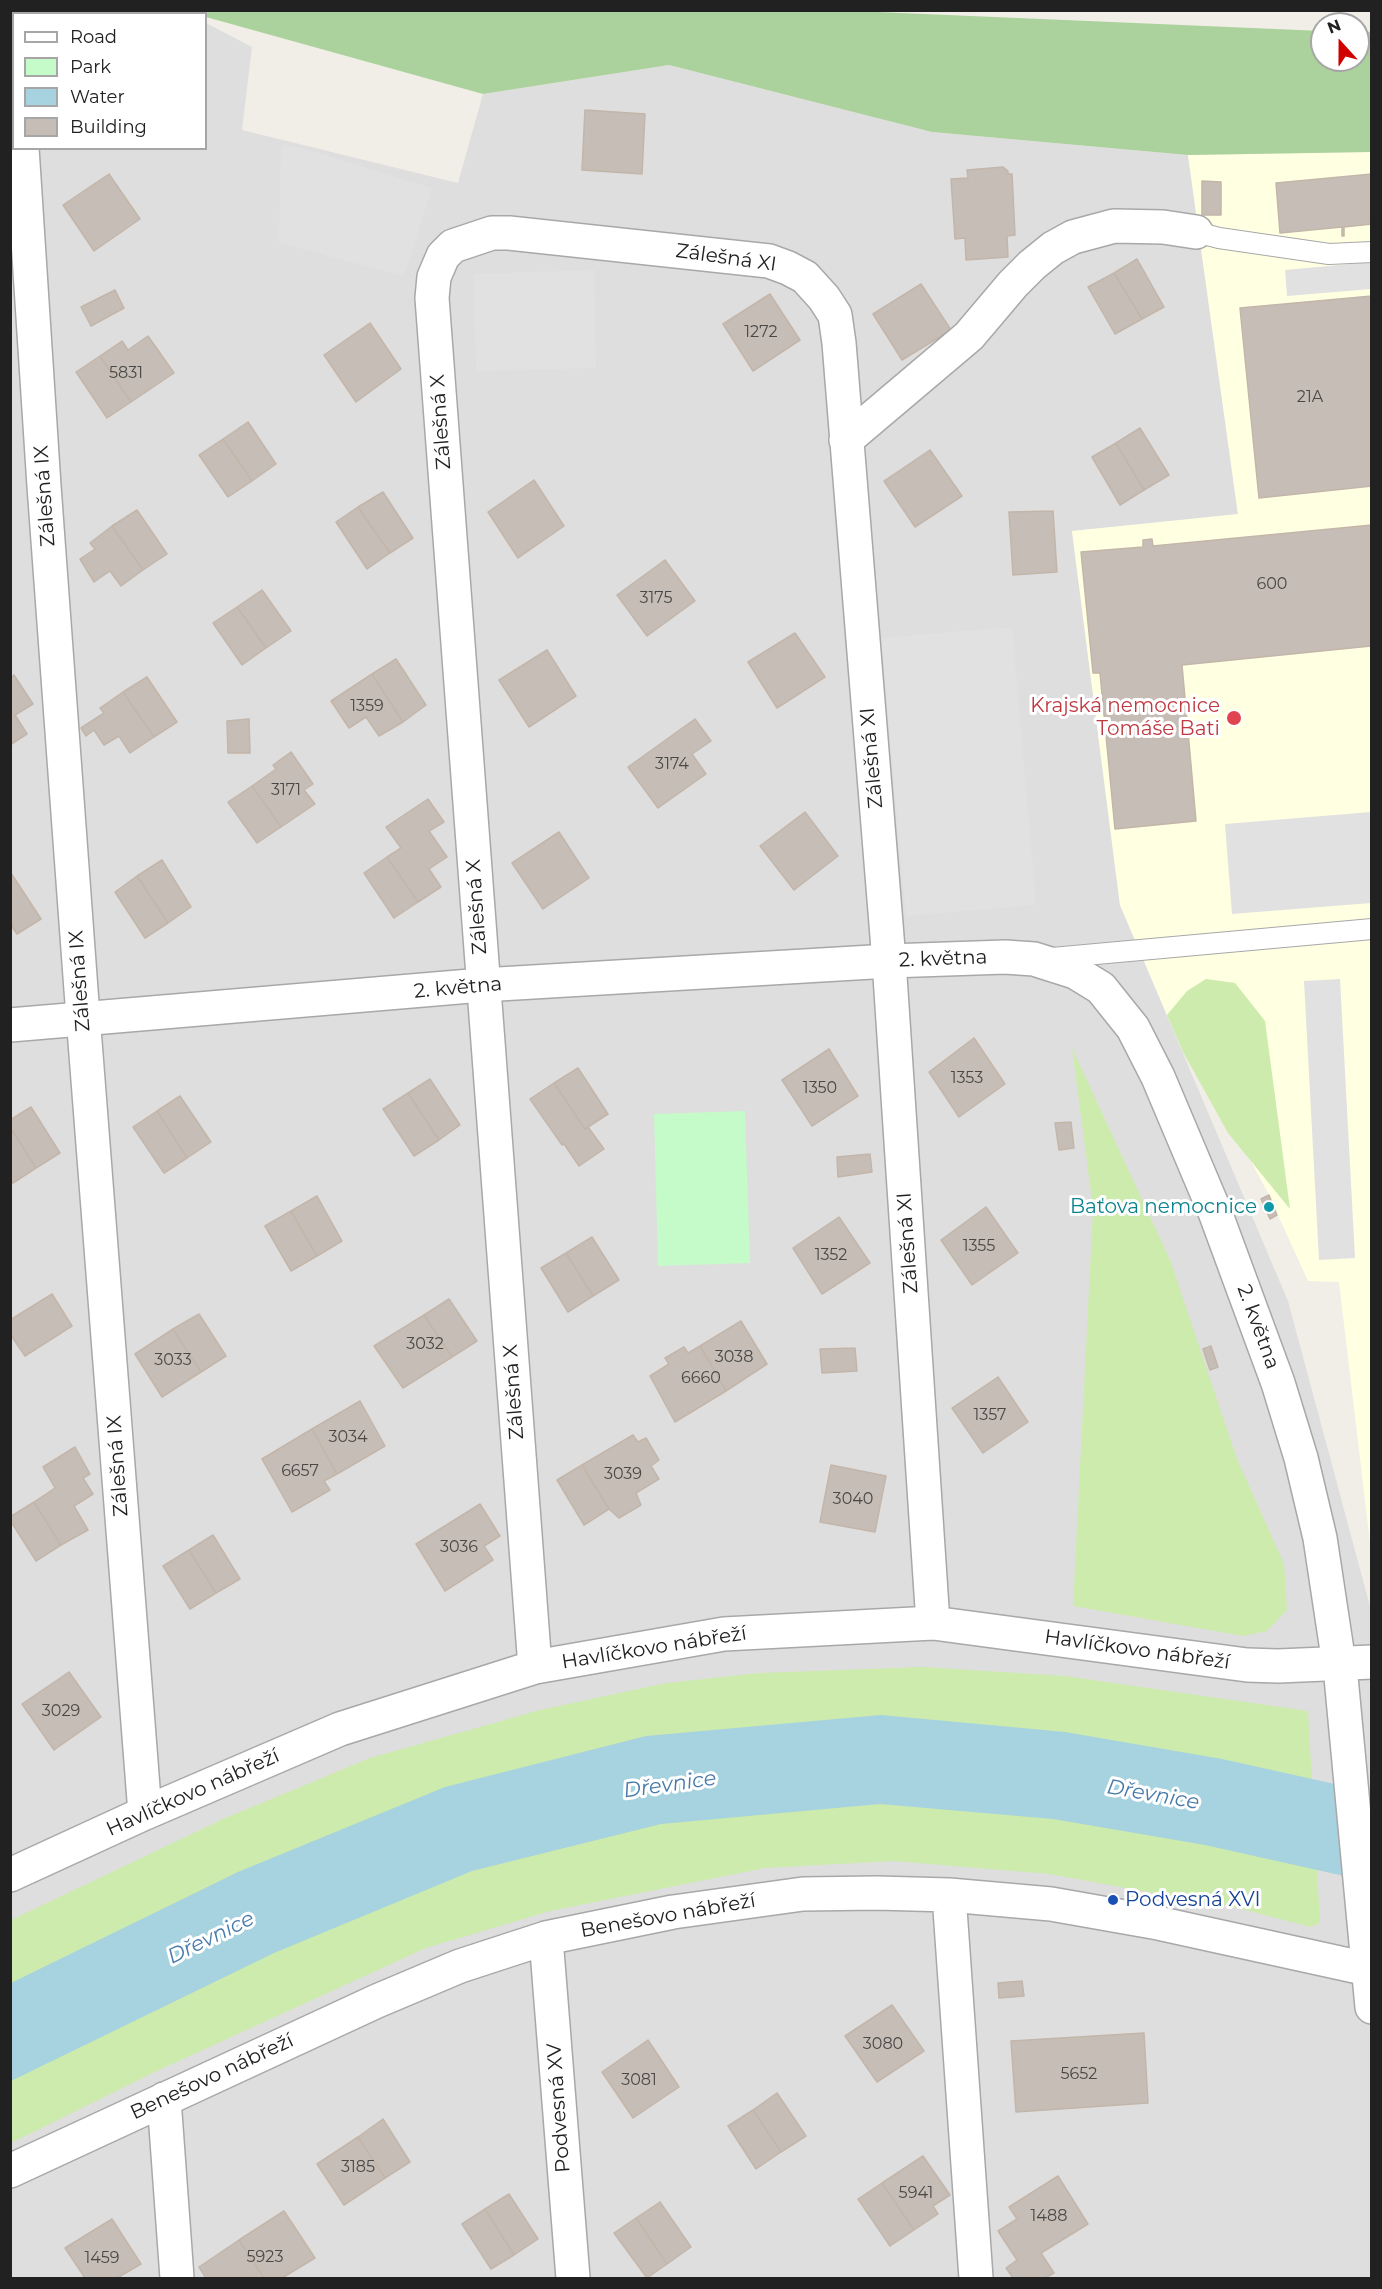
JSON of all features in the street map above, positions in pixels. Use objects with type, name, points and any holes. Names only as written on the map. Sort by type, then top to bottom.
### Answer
[{"type":"street","name":"Zálešná IX","points":[[22,150],[83,1020],[145,1813]]},
{"type":"street","points":[[846,440],[969,336],[1013,284],[1053,248],[1073,237],[1114,226],[1163,227],[1196,232]]},
{"type":"street","name":"Zálešná XI","points":[[443,256],[453,246],[475,237],[509,232],[769,261],[805,277],[824,298],[835,315],[889,961],[933,1623]]},
{"type":"street","name":"Zálešná X","points":[[443,256],[434,277],[432,306],[535,1667]]},
{"type":"street","name":"2. května","points":[[10,1025],[482,985],[889,961],[1005,957],[1034,959],[1075,972],[1101,988],[1133,1028],[1158,1077],[1215,1212],[1281,1393],[1301,1458],[1320,1538],[1339,1662],[1364,1933],[1370,1969],[1371,2007]]},
{"type":"street","name":"Havlíčkovo nábřeží","points":[[10,1875],[145,1813],[340,1729],[535,1667],[724,1634],[933,1623],[1247,1665],[1371,1662]]},
{"type":"street","name":"Benešovo nábřeží","points":[[10,2171],[377,2001],[460,1966],[546,1938],[673,1911],[803,1894],[949,1895],[1051,1904],[1119,1916],[1370,1969]]},
{"type":"street","points":[[949,1895],[976,2278]]},
{"type":"street","name":"Podvesná XV","points":[[546,1938],[573,2278]]},
{"type":"street","points":[[164,2099],[177,2278]]},
{"type":"lane","points":[[1196,232],[1219,238],[1329,254],[1371,252]]},
{"type":"lane","points":[[1034,959],[1248,942],[1371,929]]},
{"type":"shaded area","points":[[183,10],[186,12],[12,12],[12,150],[207,150],[207,24],[252,47],[242,130],[458,183],[483,94],[669,65],[932,132],[1188,155],[1238,515],[1072,531],[1120,905],[1288,1301],[1371,1610],[1371,2278],[11,2278],[11,11]]},
{"type":"shaded area","points":[[281,144],[302,148],[432,188],[404,276],[279,243]]},
{"type":"shaded area","name":"Krajská nemocnice Tomáše Bati","points":[[1371,152],[1371,1551],[1339,1282],[1308,1281],[1267,1191],[1193,1055],[1167,1015],[1120,905],[1072,531],[1238,514],[1188,155]]},
{"type":"shaded area","points":[[1371,262],[1371,289],[1287,296],[1285,270]]},
{"type":"shaded area","points":[[594,270],[596,368],[476,371],[474,274]]},
{"type":"shaded area","points":[[1012,627],[1036,905],[906,916],[881,638]]},
{"type":"shaded area","points":[[1371,812],[1371,903],[1232,914],[1225,824]]},
{"type":"shaded area","points":[[1340,979],[1355,1258],[1319,1260],[1304,981]]},
{"type":"green space","points":[[184,11],[854,11],[1310,30],[1310,72],[1370,72],[1371,31],[1371,152],[1188,155],[932,132],[669,65],[483,94],[207,17],[207,12]]},
{"type":"green space","points":[[1206,979],[1235,983],[1265,1021],[1290,1209],[1228,1133],[1183,1052],[1167,1015],[1187,991]]},
{"type":"green space","points":[[1072,1048],[1170,1260],[1237,1459],[1284,1564],[1287,1610],[1267,1631],[1243,1636],[1073,1606],[1093,1208]]},
{"type":"green space","points":[[745,1111],[750,1263],[658,1266],[654,1114]]},
{"type":"green space","points":[[923,1667],[1065,1676],[1308,1711],[1320,1923],[1310,1927],[1242,1909],[1049,1874],[894,1861],[765,1868],[550,1911],[426,1948],[159,2070],[11,2143],[11,1920],[223,1819],[370,1758],[540,1710],[666,1683],[759,1673]]},
{"type":"water","name":"Dřevnice","points":[[881,1715],[1065,1732],[1222,1759],[1371,1792],[1371,1882],[1205,1845],[1053,1819],[880,1804],[661,1824],[472,1871],[274,1953],[11,2081],[11,1983],[238,1872],[445,1787],[646,1736]]},
{"type":"building","points":[[585,110],[645,114],[642,174],[582,170]]},
{"type":"building","points":[[1003,167],[1008,174],[1012,174],[1015,235],[1007,236],[1008,257],[966,260],[965,238],[955,239],[951,179],[968,178],[967,170]]},
{"type":"building","points":[[109,174],[140,219],[94,251],[63,205]]},
{"type":"building","points":[[1372,174],[1372,224],[1344,227],[1344,236],[1342,236],[1342,227],[1280,233],[1276,183]]},
{"type":"building","points":[[1202,181],[1221,182],[1221,215],[1202,215]]},
{"type":"building","points":[[1137,259],[1164,307],[1142,319],[1114,273]]},
{"type":"building","points":[[1114,273],[1142,319],[1115,334],[1088,287]]},
{"type":"building","points":[[921,284],[951,330],[902,360],[873,314]]},
{"type":"building","points":[[115,290],[124,308],[91,326],[81,307]]},
{"type":"building","points":[[770,294],[800,340],[753,371],[723,324]]},
{"type":"building","points":[[1372,296],[1372,486],[1259,498],[1240,308]]},
{"type":"building","points":[[370,323],[401,369],[356,402],[324,355]]},
{"type":"building","points":[[148,336],[174,373],[131,402],[100,356],[122,341],[128,350]]},
{"type":"building","points":[[100,356],[131,402],[107,418],[76,372]]},
{"type":"building","points":[[248,422],[276,464],[252,481],[223,439]]},
{"type":"building","points":[[1140,428],[1169,475],[1144,490],[1116,443]]},
{"type":"building","points":[[223,439],[252,481],[228,497],[199,455]]},
{"type":"building","points":[[1116,443],[1144,490],[1120,505],[1092,457]]},
{"type":"building","points":[[930,450],[962,496],[915,527],[884,481]]},
{"type":"building","points":[[534,480],[564,526],[518,558],[488,512]]},
{"type":"building","points":[[383,492],[413,538],[390,553],[358,507]]},
{"type":"building","points":[[358,507],[390,553],[367,569],[336,522]]},
{"type":"building","points":[[137,510],[167,554],[143,570],[112,526]]},
{"type":"building","points":[[1053,511],[1057,572],[1013,575],[1009,512]]},
{"type":"building","points":[[1372,525],[1372,652],[1371,646],[1182,665],[1196,821],[1115,829],[1100,673],[1093,673],[1081,552],[1143,547],[1143,540],[1152,539],[1153,546]]},
{"type":"building","points":[[112,526],[143,570],[121,586],[110,571],[94,582],[80,559],[95,549],[90,543]]},
{"type":"building","points":[[665,560],[695,601],[647,636],[617,595]]},
{"type":"building","points":[[262,590],[291,631],[266,648],[237,607]]},
{"type":"building","points":[[237,607],[266,648],[242,665],[213,623]]},
{"type":"building","points":[[795,633],[825,677],[777,708],[748,662]]},
{"type":"building","points":[[547,650],[576,696],[529,727],[499,680]]},
{"type":"building","points":[[396,659],[426,705],[403,722],[372,674]]},
{"type":"building","points":[[372,674],[403,722],[379,736],[366,717],[349,728],[331,701]]},
{"type":"building","points":[[14,675],[33,704],[15,715],[27,734],[10,745],[10,678]]},
{"type":"building","points":[[147,677],[177,722],[154,737],[123,692]]},
{"type":"building","points":[[123,692],[154,737],[130,753],[119,736],[104,745],[94,730],[86,736],[81,728],[104,713],[100,708]]},
{"type":"building","points":[[249,719],[250,753],[228,753],[227,721]]},
{"type":"building","points":[[695,719],[711,741],[692,754],[706,774],[658,808],[628,767]]},
{"type":"building","points":[[291,752],[313,784],[304,790],[315,804],[281,827],[252,786],[276,769],[273,765]]},
{"type":"building","points":[[252,786],[281,827],[257,843],[228,802]]},
{"type":"building","points":[[428,799],[444,822],[429,831],[447,857],[429,869],[441,887],[418,902],[387,857],[401,848],[386,827]]},
{"type":"building","points":[[805,812],[838,856],[794,890],[760,846]]},
{"type":"building","points":[[559,832],[589,878],[543,909],[512,863]]},
{"type":"building","points":[[387,857],[418,902],[394,918],[364,873]]},
{"type":"building","points":[[162,860],[191,907],[168,923],[137,876]]},
{"type":"building","points":[[11,873],[41,919],[17,934],[10,924]]},
{"type":"building","points":[[137,876],[168,923],[145,938],[115,892]]},
{"type":"building","points":[[974,1038],[1005,1084],[959,1117],[929,1072]]},
{"type":"building","points":[[829,1049],[858,1096],[812,1126],[782,1080]]},
{"type":"building","points":[[578,1068],[608,1114],[585,1129],[554,1083]]},
{"type":"building","points":[[430,1079],[460,1125],[439,1140],[408,1093]]},
{"type":"building","points":[[554,1083],[585,1129],[588,1127],[604,1149],[579,1166],[530,1099]]},
{"type":"building","points":[[408,1093],[439,1140],[414,1156],[383,1109]]},
{"type":"building","points":[[180,1096],[211,1142],[187,1158],[157,1111]]},
{"type":"building","points":[[31,1107],[60,1153],[36,1168],[10,1127],[10,1120]]},
{"type":"building","points":[[157,1111],[187,1158],[164,1173],[133,1127]]},
{"type":"building","points":[[1071,1122],[1074,1148],[1059,1150],[1055,1123]]},
{"type":"building","points":[[10,1127],[36,1168],[13,1183],[10,1180]]},
{"type":"building","points":[[870,1154],[872,1172],[838,1177],[837,1157]]},
{"type":"building","name":"Baťova nemocnice","points":[[1269,1195],[1277,1215],[1270,1219],[1261,1199]]},
{"type":"building","points":[[317,1196],[342,1241],[317,1256],[291,1211]]},
{"type":"building","points":[[986,1207],[1018,1253],[972,1285],[941,1240]]},
{"type":"building","points":[[291,1211],[317,1256],[291,1271],[265,1226]]},
{"type":"building","points":[[839,1217],[870,1263],[822,1294],[793,1248]]},
{"type":"building","points":[[592,1237],[619,1280],[593,1296],[566,1253]]},
{"type":"building","points":[[566,1253],[593,1296],[568,1312],[541,1268]]},
{"type":"building","points":[[52,1294],[72,1326],[25,1356],[10,1334],[10,1320]]},
{"type":"building","points":[[449,1299],[477,1341],[452,1357],[424,1315]]},
{"type":"building","points":[[199,1314],[226,1356],[201,1372],[173,1329]]},
{"type":"building","points":[[424,1315],[452,1357],[403,1388],[374,1346]]},
{"type":"building","points":[[741,1321],[767,1364],[726,1391],[700,1346]]},
{"type":"building","points":[[173,1329],[201,1372],[162,1397],[135,1354]]},
{"type":"building","points":[[700,1346],[726,1391],[675,1422],[650,1376],[669,1364],[665,1358],[684,1347],[688,1353]]},
{"type":"building","points":[[1211,1346],[1218,1367],[1210,1370],[1203,1349]]},
{"type":"building","points":[[855,1348],[857,1371],[822,1373],[820,1349]]},
{"type":"building","points":[[998,1377],[1028,1422],[983,1453],[952,1408]]},
{"type":"building","points":[[360,1401],[385,1446],[337,1474],[312,1429]]},
{"type":"building","points":[[312,1429],[337,1474],[324,1481],[330,1490],[292,1512],[262,1459]]},
{"type":"building","points":[[633,1435],[638,1442],[646,1438],[659,1460],[651,1466],[659,1479],[636,1493],[641,1505],[619,1518],[609,1509],[582,1465]]},
{"type":"building","points":[[75,1447],[90,1474],[83,1478],[93,1494],[74,1506],[88,1530],[61,1545],[34,1502],[55,1488],[43,1467]]},
{"type":"building","points":[[582,1465],[609,1509],[584,1525],[557,1480]]},
{"type":"building","points":[[831,1465],[886,1476],[875,1532],[820,1522]]},
{"type":"building","points":[[34,1502],[61,1545],[36,1561],[10,1520],[10,1517]]},
{"type":"building","points":[[480,1504],[500,1536],[484,1546],[493,1560],[445,1591],[416,1544]]},
{"type":"building","points":[[213,1535],[240,1579],[216,1593],[189,1550]]},
{"type":"building","points":[[189,1550],[216,1593],[190,1609],[163,1566]]},
{"type":"building","points":[[69,1672],[101,1717],[54,1750],[22,1704]]},
{"type":"building","points":[[1022,1981],[1024,1996],[999,1998],[998,1983]]},
{"type":"building","points":[[892,2005],[924,2051],[877,2082],[845,2036]]},
{"type":"building","points":[[1144,2033],[1148,2103],[1016,2112],[1011,2041]]},
{"type":"building","points":[[648,2040],[679,2087],[633,2118],[602,2072]]},
{"type":"building","points":[[777,2093],[806,2136],[781,2152],[753,2110]]},
{"type":"building","points":[[753,2110],[781,2152],[756,2169],[728,2126]]},
{"type":"building","points":[[383,2119],[410,2162],[385,2178],[358,2137]]},
{"type":"building","points":[[358,2137],[385,2178],[344,2205],[317,2164]]},
{"type":"building","points":[[923,2156],[950,2195],[933,2206],[938,2214],[914,2230],[882,2183]]},
{"type":"building","points":[[1058,2176],[1088,2224],[1041,2253],[1054,2273],[1045,2278],[1013,2278],[1006,2268],[1017,2260],[998,2231],[1017,2219],[1009,2207]]},
{"type":"building","points":[[882,2183],[914,2230],[890,2246],[858,2199]]},
{"type":"building","points":[[509,2194],[538,2239],[514,2255],[485,2209]]},
{"type":"building","points":[[660,2202],[691,2247],[667,2264],[636,2218]]},
{"type":"building","points":[[485,2209],[514,2255],[491,2269],[462,2224]]},
{"type":"building","points":[[284,2211],[315,2258],[282,2278],[264,2278],[239,2240]]},
{"type":"building","points":[[636,2218],[667,2264],[647,2278],[614,2233]]},
{"type":"building","points":[[112,2219],[141,2264],[117,2278],[85,2278],[65,2248]]},
{"type":"building","points":[[239,2240],[264,2278],[206,2278],[199,2267]]},
{"type":"place","name":"Krajská nemocnice Tomáše Bati","points":[[1234,718]]},
{"type":"place","name":"Baťova nemocnice","points":[[1269,1207]]},
{"type":"place","name":"Podvesná XVI","points":[[1113,1900]]}]
